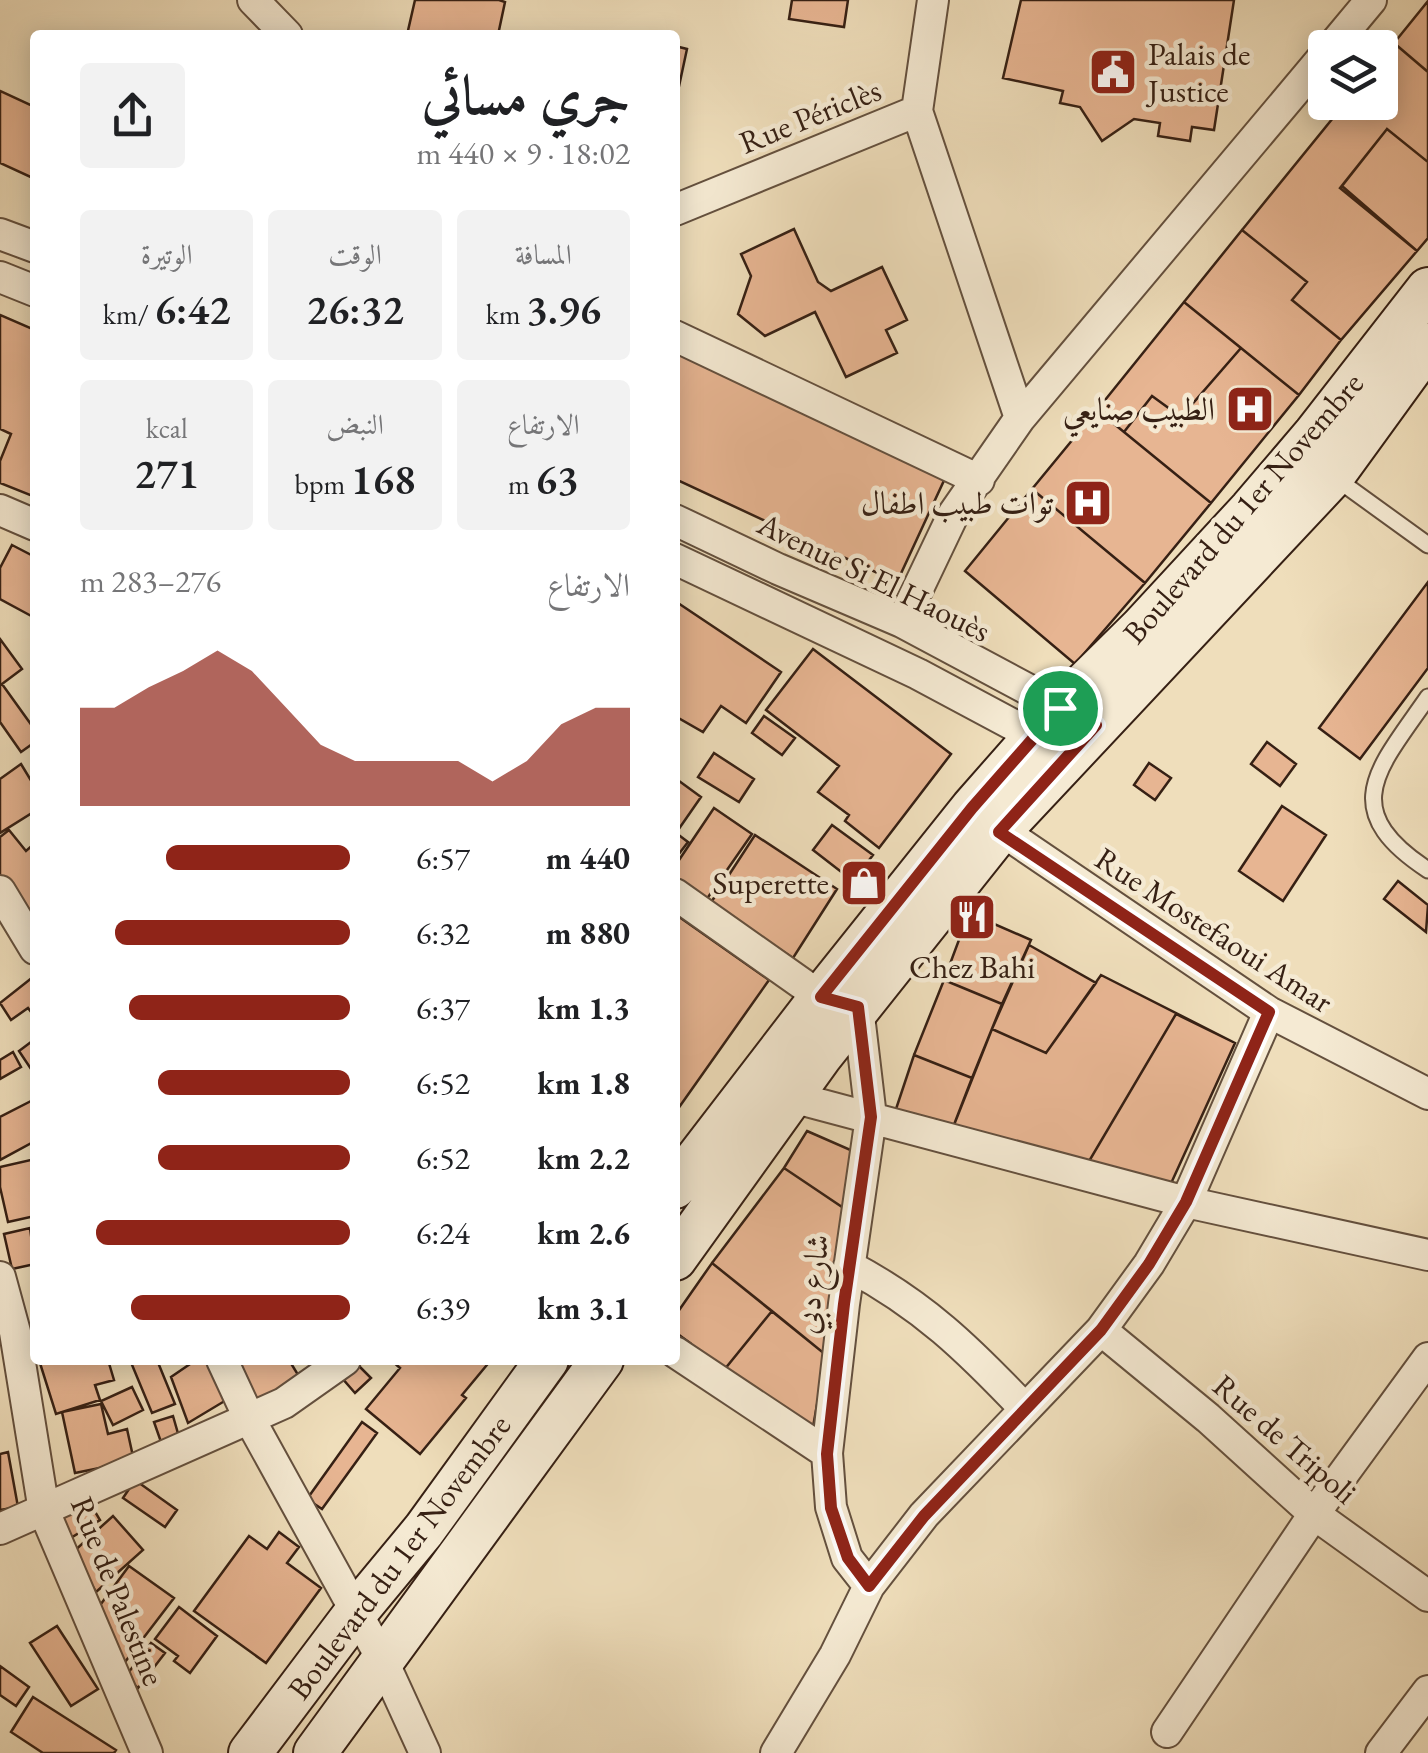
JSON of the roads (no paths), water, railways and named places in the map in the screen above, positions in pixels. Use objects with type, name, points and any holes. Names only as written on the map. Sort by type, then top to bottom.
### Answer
[{"type":"main road","name":"Boulevard du 1er Novembre","points":[[1316,464],[1428,289]]},
{"type":"main road","name":"Boulevard du 1er Novembre","points":[[680,1181],[839,1002],[986,820],[1064,731],[1428,345]]},
{"type":"main road","name":"Boulevard du 1er Novembre","points":[[682,1234],[792,1097],[839,1002]]},
{"type":"main road","name":"Boulevard du 1er Novembre","points":[[250,1753],[424,1530],[543,1365]]},
{"type":"main road","name":"Boulevard du 1er Novembre","points":[[316,1753],[598,1365]]},
{"type":"street","points":[[253,0],[282,30]]},
{"type":"street","points":[[933,0],[917,111],[1020,418]]},
{"type":"street","points":[[1346,30],[1371,0]]},
{"type":"street","points":[[902,622],[940,537],[1020,418],[1308,75]]},
{"type":"street","name":"Rue Périclès","points":[[680,208],[917,111]]},
{"type":"street","points":[[0,234],[30,245]]},
{"type":"street","points":[[0,277],[30,289]]},
{"type":"street","points":[[680,338],[979,480]]},
{"type":"street","points":[[0,510],[30,522]]},
{"type":"street","name":"Avenue Si El Haouès","points":[[680,522],[902,622],[1064,731]]},
{"type":"street","name":"Avenue Si El Haouès","points":[[680,562],[918,674],[1064,731]]},
{"type":"street","name":"Rue Mostefaoui Amar","points":[[986,820],[1269,1012],[1428,1094]]},
{"type":"street","points":[[0,892],[30,941]]},
{"type":"street","points":[[680,897],[839,1002]]},
{"type":"street","name":"شارع دبي","points":[[839,1002],[871,1117],[827,1454],[831,1508],[848,1558],[869,1586]]},
{"type":"street","points":[[784,1749],[869,1586],[924,1516],[1101,1330],[1149,1264],[1186,1202],[1269,1012]]},
{"type":"street","points":[[792,1097],[1186,1202],[1428,1254]]},
{"type":"street","points":[[849,1266],[891,1288],[932,1317],[1026,1409]]},
{"type":"street","name":"Rue de Palestine","points":[[0,1276],[44,1511],[148,1753]]},
{"type":"street","name":"Rue de Tripoli","points":[[1101,1330],[1208,1418],[1314,1514],[1428,1596]]},
{"type":"street","points":[[680,1355],[827,1454]]},
{"type":"street","points":[[1167,1732],[1314,1514],[1428,1358]]},
{"type":"street","points":[[224,1365],[249,1418],[382,1659],[426,1753]]},
{"type":"street","points":[[0,1529],[284,1403],[338,1365]]},
{"type":"street","points":[[1380,1753],[1428,1691]]},
{"type":"lane","points":[[1316,464],[1428,545]]},
{"type":"lane","points":[[1428,696],[1381,767],[1372,793],[1380,826],[1392,844],[1428,870]]},
{"type":"place","name":"Palais de Justice","points":[[1113,72]]},
{"type":"place","name":"الطبيب صنايعي","points":[[1250,409]]},
{"type":"place","name":"توات طبيب اطفال","points":[[1088,503]]},
{"type":"place","name":"Superette","points":[[864,883]]},
{"type":"place","name":"Chez Bahi","points":[[972,917]]}]
